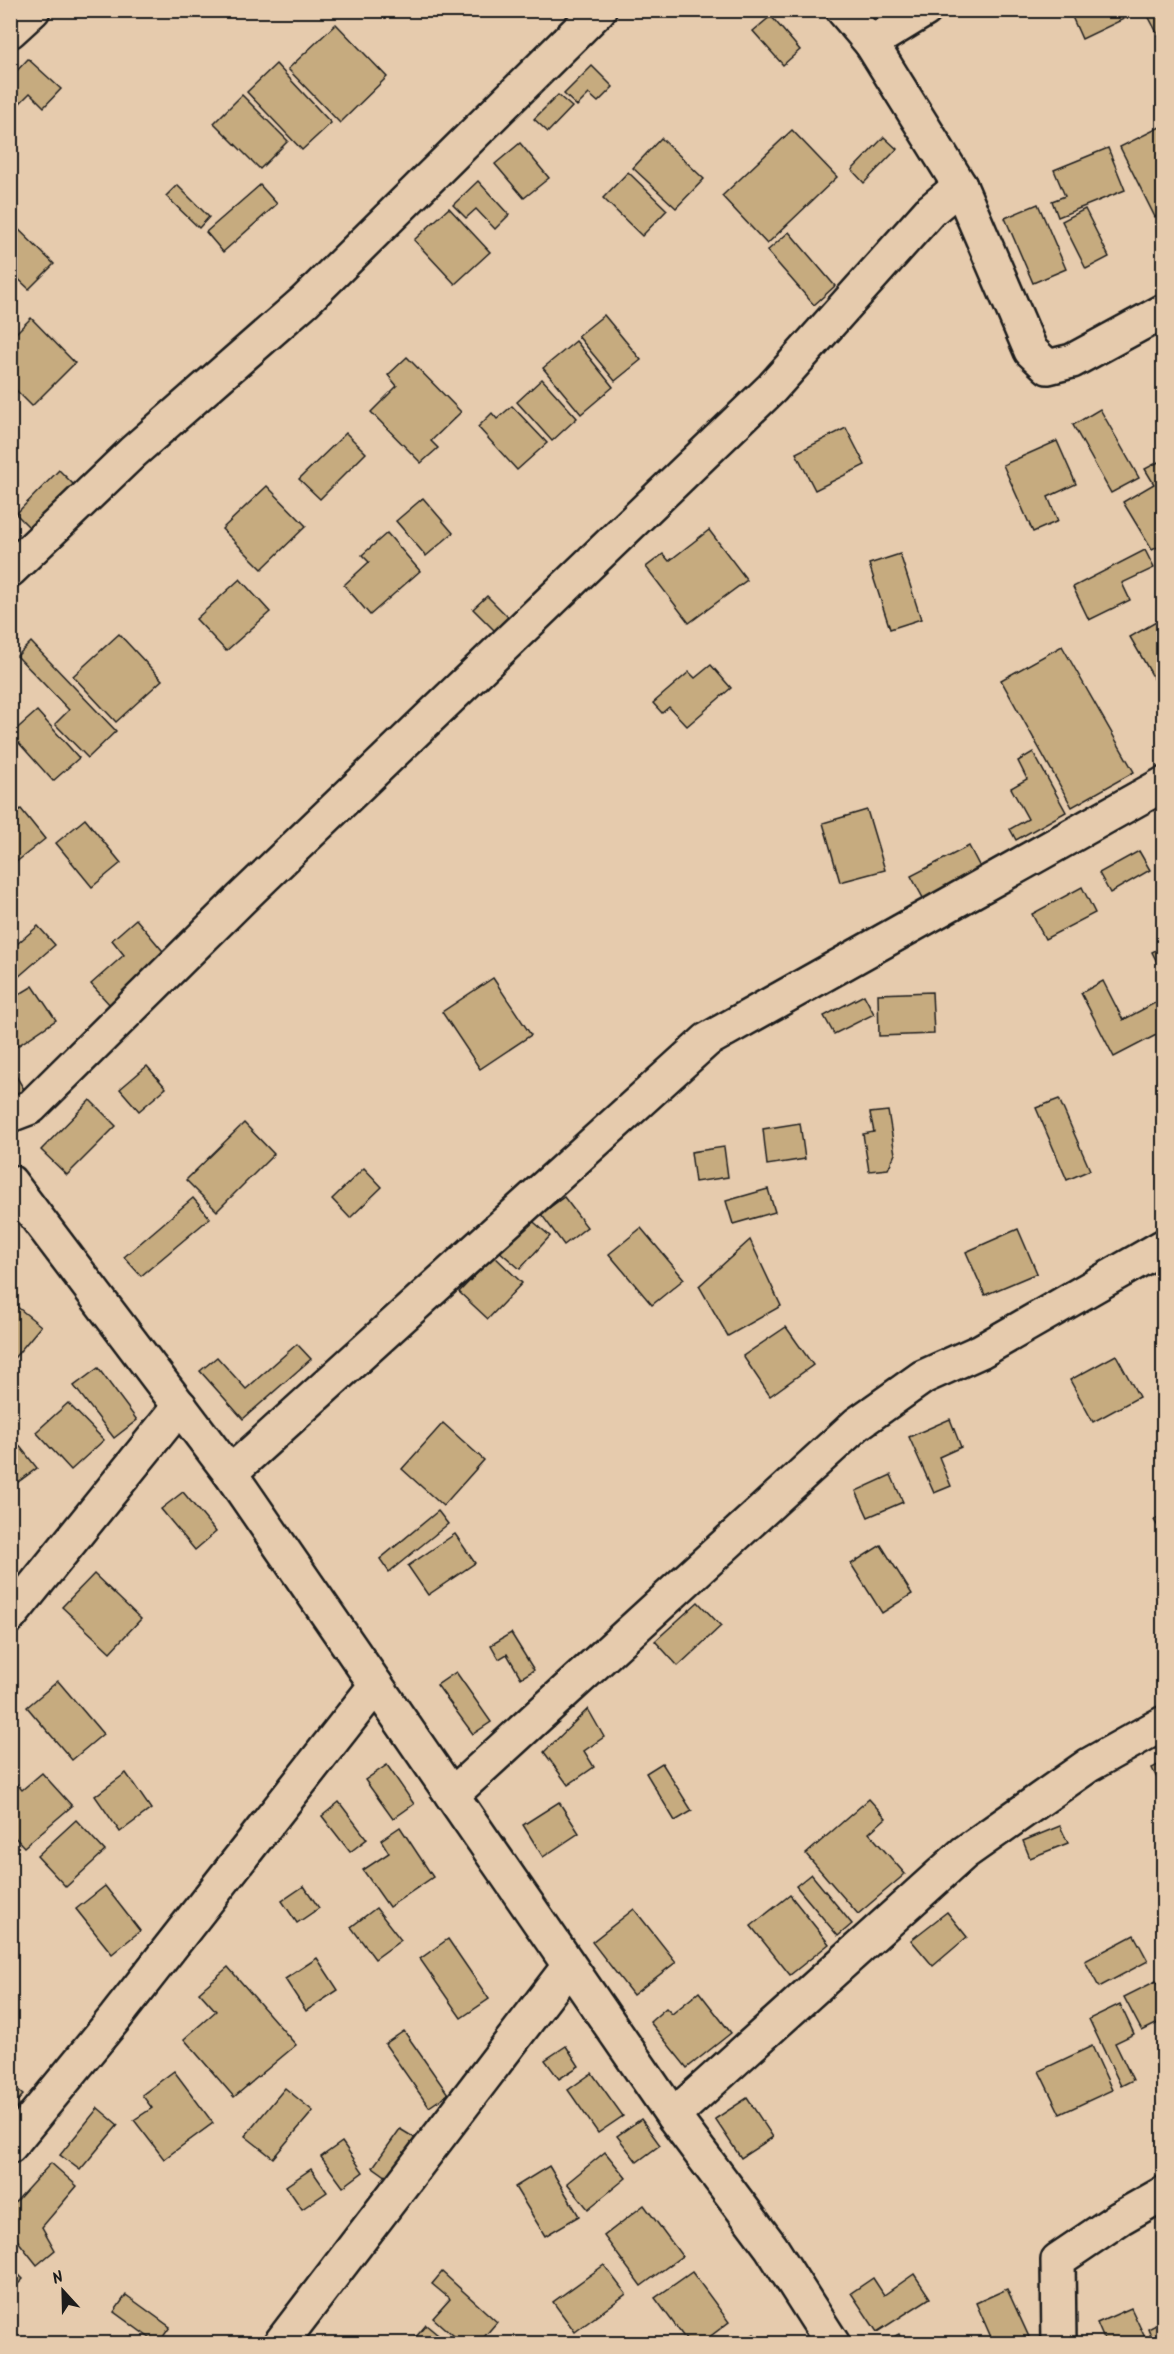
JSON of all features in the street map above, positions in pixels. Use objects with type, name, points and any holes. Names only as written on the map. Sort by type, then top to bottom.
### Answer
[{"type":"street","points":[[10,32],[33,10]]},
{"type":"street","points":[[10,570],[133,452],[305,301],[599,10]]},
{"type":"street","points":[[843,10],[870,43],[960,186],[1031,351],[1048,367],[1072,361],[1164,311]]},
{"type":"street","points":[[870,43],[925,10]]},
{"type":"street","points":[[10,1114],[31,1107],[249,891],[763,396],[930,211],[960,186]]},
{"type":"street","points":[[230,1473],[707,1040],[1164,784]]},
{"type":"street","points":[[10,1182],[230,1473],[673,2116],[771,2247],[833,2343]]},
{"type":"street","points":[[452,1795],[857,1424],[923,1377],[981,1351],[1164,1246]]},
{"type":"street","points":[[10,1616],[180,1406]]},
{"type":"street","points":[[10,2146],[116,2018],[376,1685]]},
{"type":"street","points":[[673,2116],[964,1853],[1089,1765],[1164,1723]]},
{"type":"street","points":[[280,2343],[569,1966]]},
{"type":"street","points":[[1059,2343],[1058,2260],[1120,2218],[1164,2193]]},
{"type":"building","points":[[1069,10],[1127,10],[1130,16],[1082,39]]},
{"type":"building","points":[[1145,10],[1164,10],[1164,46]]},
{"type":"building","points":[[771,16],[800,50],[783,65],[753,31]]},
{"type":"building","points":[[336,24],[387,77],[340,123],[288,69]]},
{"type":"building","points":[[28,59],[61,89],[44,107],[30,93],[10,113],[10,78]]},
{"type":"building","points":[[276,64],[331,123],[302,150],[247,92]]},
{"type":"building","points":[[592,66],[613,87],[598,102],[589,94],[577,106],[564,94]]},
{"type":"building","points":[[242,95],[288,141],[260,169],[214,123]]},
{"type":"building","points":[[558,95],[572,107],[548,132],[534,119]]},
{"type":"building","points":[[1164,125],[1164,213],[1155,217],[1120,147]]},
{"type":"building","points":[[792,130],[837,177],[767,244],[722,196]]},
{"type":"building","points":[[884,137],[897,149],[864,183],[852,170]]},
{"type":"building","points":[[661,138],[704,179],[676,208],[633,168]]},
{"type":"building","points":[[520,143],[549,178],[524,198],[495,164]]},
{"type":"building","points":[[1108,148],[1125,190],[1058,217],[1052,201],[1065,196],[1054,170]]},
{"type":"building","points":[[628,172],[667,210],[642,236],[603,198]]},
{"type":"building","points":[[478,181],[509,215],[495,229],[476,209],[466,218],[453,205]]},
{"type":"building","points":[[177,185],[209,217],[199,228],[166,196]]},
{"type":"building","points":[[260,185],[277,204],[223,252],[206,232]]},
{"type":"building","points":[[1038,204],[1066,269],[1033,283],[1005,218]]},
{"type":"building","points":[[449,208],[490,252],[455,284],[414,240]]},
{"type":"building","points":[[1085,209],[1109,257],[1086,269],[1062,221]]},
{"type":"building","points":[[10,221],[54,264],[29,289],[10,271]]},
{"type":"building","points":[[789,232],[835,286],[814,305],[767,251]]},
{"type":"building","points":[[604,315],[641,360],[615,381],[578,336]]},
{"type":"building","points":[[31,318],[75,363],[32,406],[10,384],[10,339]]},
{"type":"building","points":[[576,341],[613,387],[581,414],[543,368]]},
{"type":"building","points":[[407,357],[461,412],[431,441],[438,448],[421,463],[371,412],[397,386],[388,375]]},
{"type":"building","points":[[542,379],[577,418],[552,441],[517,402]]},
{"type":"building","points":[[512,406],[547,443],[517,470],[478,427],[492,413],[497,419]]},
{"type":"building","points":[[1100,409],[1139,478],[1111,493],[1073,425]]},
{"type":"building","points":[[846,428],[865,465],[815,490],[796,453]]},
{"type":"building","points":[[346,433],[366,453],[320,499],[299,479]]},
{"type":"building","points":[[1057,441],[1076,484],[1048,497],[1058,521],[1033,532],[1003,465]]},
{"type":"building","points":[[1164,459],[1164,544],[1152,550],[1123,502],[1154,484],[1145,469]]},
{"type":"building","points":[[59,470],[76,487],[33,531],[16,514]]},
{"type":"building","points":[[267,486],[306,526],[262,569],[222,529]]},
{"type":"building","points":[[423,498],[453,533],[426,556],[396,521]]},
{"type":"building","points":[[709,530],[747,580],[689,623],[646,567],[663,554],[669,561]]},
{"type":"building","points":[[387,533],[420,571],[370,615],[344,585],[369,562],[362,555]]},
{"type":"building","points":[[1145,550],[1154,568],[1122,583],[1130,600],[1089,620],[1073,587]]},
{"type":"building","points":[[900,554],[921,619],[890,629],[869,564]]},
{"type":"building","points":[[240,579],[270,612],[226,651],[196,619]]},
{"type":"building","points":[[487,596],[512,621],[498,634],[473,609]]},
{"type":"building","points":[[1156,622],[1164,636],[1164,685],[1159,687],[1130,637]]},
{"type":"building","points":[[119,634],[162,680],[116,722],[73,676]]},
{"type":"building","points":[[31,642],[116,731],[88,758],[55,724],[69,710],[17,656]]},
{"type":"building","points":[[1062,646],[1134,772],[1072,807],[1001,680]]},
{"type":"building","points":[[711,665],[731,688],[687,726],[669,707],[662,713],[653,703],[689,672],[695,678]]},
{"type":"building","points":[[37,711],[79,758],[53,781],[11,734]]},
{"type":"building","points":[[1033,752],[1066,812],[1016,840],[1010,829],[1028,819],[1011,788],[1027,779],[1018,761]]},
{"type":"building","points":[[21,809],[45,839],[10,867],[10,817]]},
{"type":"building","points":[[867,810],[885,870],[840,882],[823,823]]},
{"type":"building","points":[[85,819],[121,863],[92,887],[56,843]]},
{"type":"building","points":[[969,846],[984,875],[927,905],[911,876]]},
{"type":"building","points":[[1139,851],[1150,870],[1110,893],[1099,873]]},
{"type":"building","points":[[1082,887],[1095,913],[1045,939],[1032,914]]},
{"type":"building","points":[[136,919],[167,956],[110,1005],[91,984],[124,955],[112,940]]},
{"type":"building","points":[[38,926],[55,945],[17,978],[10,970],[10,950]]},
{"type":"building","points":[[1164,946],[1164,976],[1152,952]]},
{"type":"building","points":[[493,978],[531,1035],[480,1069],[442,1012]]},
{"type":"building","points":[[1103,981],[1123,1020],[1164,998],[1164,1031],[1114,1057],[1081,993]]},
{"type":"building","points":[[33,986],[56,1020],[10,1051],[10,1000]]},
{"type":"building","points":[[932,992],[934,1034],[879,1036],[878,994]]},
{"type":"building","points":[[864,995],[874,1014],[834,1034],[824,1016]]},
{"type":"building","points":[[10,1066],[28,1096],[10,1105]]},
{"type":"building","points":[[147,1066],[166,1088],[139,1111],[120,1089]]},
{"type":"building","points":[[1059,1099],[1090,1170],[1067,1180],[1036,1108]]},
{"type":"building","points":[[90,1100],[116,1126],[67,1175],[41,1150]]},
{"type":"building","points":[[888,1111],[895,1154],[888,1169],[869,1171],[863,1134],[874,1132],[870,1113]]},
{"type":"building","points":[[244,1123],[274,1154],[217,1211],[186,1180]]},
{"type":"building","points":[[800,1123],[805,1159],[767,1165],[763,1129]]},
{"type":"building","points":[[724,1147],[728,1177],[695,1182],[691,1152]]},
{"type":"building","points":[[364,1168],[382,1187],[350,1218],[332,1199]]},
{"type":"building","points":[[768,1189],[775,1212],[733,1224],[726,1201]]},
{"type":"building","points":[[564,1197],[587,1227],[564,1245],[541,1214]]},
{"type":"building","points":[[193,1198],[210,1218],[141,1276],[124,1257]]},
{"type":"building","points":[[528,1217],[550,1236],[520,1269],[498,1250]]},
{"type":"building","points":[[641,1228],[684,1279],[652,1305],[609,1254]]},
{"type":"building","points":[[1018,1229],[1037,1273],[985,1295],[966,1252]]},
{"type":"building","points":[[750,1240],[781,1306],[728,1336],[699,1286]]},
{"type":"building","points":[[494,1256],[522,1283],[488,1319],[459,1292]]},
{"type":"building","points":[[10,1301],[41,1326],[10,1363]]},
{"type":"building","points":[[786,1327],[813,1365],[770,1396],[743,1356]]},
{"type":"building","points":[[297,1344],[311,1359],[243,1419],[200,1371],[217,1357],[246,1389]]},
{"type":"building","points":[[1116,1355],[1139,1397],[1093,1422],[1070,1380]]},
{"type":"building","points":[[98,1368],[137,1420],[114,1438],[74,1386]]},
{"type":"building","points":[[68,1403],[104,1440],[71,1470],[36,1432]]},
{"type":"building","points":[[950,1419],[961,1447],[939,1457],[951,1486],[934,1493],[909,1437]]},
{"type":"building","points":[[443,1423],[484,1460],[443,1506],[402,1469]]},
{"type":"building","points":[[10,1434],[37,1468],[10,1488]]},
{"type":"building","points":[[891,1475],[903,1502],[868,1517],[856,1491]]},
{"type":"building","points":[[183,1492],[216,1532],[195,1550],[161,1509]]},
{"type":"building","points":[[438,1511],[448,1524],[389,1572],[380,1559]]},
{"type":"building","points":[[1164,1514],[1164,1536],[1154,1520]]},
{"type":"building","points":[[455,1534],[475,1563],[428,1595],[408,1566]]},
{"type":"building","points":[[881,1545],[912,1594],[882,1613],[851,1564]]},
{"type":"building","points":[[94,1574],[141,1619],[110,1652],[62,1607]]},
{"type":"building","points":[[698,1602],[721,1626],[678,1666],[655,1641]]},
{"type":"building","points":[[511,1633],[534,1670],[521,1678],[507,1654],[499,1659],[491,1645]]},
{"type":"building","points":[[456,1672],[491,1722],[473,1734],[437,1685]]},
{"type":"building","points":[[58,1681],[103,1734],[72,1760],[27,1707]]},
{"type":"building","points":[[588,1709],[604,1737],[584,1751],[594,1767],[568,1785],[544,1752]]},
{"type":"building","points":[[1164,1762],[1164,1792],[1152,1768]]},
{"type":"building","points":[[662,1763],[692,1811],[675,1821],[646,1773]]},
{"type":"building","points":[[387,1765],[414,1804],[393,1819],[365,1780]]},
{"type":"building","points":[[42,1773],[72,1806],[24,1847],[10,1832],[10,1789],[17,1784],[22,1790]]},
{"type":"building","points":[[126,1773],[151,1809],[120,1832],[95,1796]]},
{"type":"building","points":[[869,1799],[886,1818],[869,1833],[905,1874],[858,1914],[806,1854]]},
{"type":"building","points":[[339,1802],[367,1839],[350,1852],[322,1816]]},
{"type":"building","points":[[559,1802],[579,1833],[543,1857],[523,1825]]},
{"type":"building","points":[[76,1820],[105,1851],[66,1887],[37,1856]]},
{"type":"building","points":[[1060,1826],[1068,1843],[1030,1858],[1023,1841]]},
{"type":"building","points":[[400,1827],[433,1877],[389,1907],[363,1870],[389,1853],[381,1840]]},
{"type":"building","points":[[811,1874],[852,1924],[838,1936],[796,1886]]},
{"type":"building","points":[[105,1886],[140,1931],[112,1954],[76,1909]]},
{"type":"building","points":[[304,1886],[319,1908],[297,1923],[282,1901]]},
{"type":"building","points":[[790,1895],[829,1944],[790,1975],[751,1926]]},
{"type":"building","points":[[376,1908],[401,1940],[375,1959],[351,1927]]},
{"type":"building","points":[[634,1909],[676,1962],[633,1995],[592,1942]]},
{"type":"building","points":[[947,1912],[967,1937],[933,1966],[911,1940]]},
{"type":"building","points":[[1134,1935],[1148,1961],[1099,1987],[1085,1961]]},
{"type":"building","points":[[448,1939],[489,1999],[461,2018],[420,1959]]},
{"type":"building","points":[[317,1958],[338,1990],[306,2011],[285,1979]]},
{"type":"building","points":[[228,1967],[296,2045],[234,2097],[184,2039],[216,2011],[199,1992]]},
{"type":"building","points":[[1156,1981],[1164,1995],[1164,2020],[1142,2031],[1124,1997]]},
{"type":"building","points":[[699,1992],[731,2033],[687,2068],[650,2022],[666,2008],[672,2014]]},
{"type":"building","points":[[1120,2004],[1134,2034],[1115,2043],[1133,2080],[1121,2086],[1089,2019]]},
{"type":"building","points":[[404,2031],[448,2094],[429,2107],[385,2044]]},
{"type":"building","points":[[566,2046],[579,2066],[559,2079],[545,2060]]},
{"type":"building","points":[[1092,2046],[1112,2090],[1060,2114],[1039,2071]]},
{"type":"building","points":[[174,2071],[213,2123],[164,2159],[134,2120],[152,2108],[142,2095]]},
{"type":"building","points":[[592,2073],[623,2116],[598,2133],[568,2090]]},
{"type":"building","points":[[10,2084],[23,2095],[10,2109]]},
{"type":"building","points":[[285,2088],[313,2111],[273,2158],[245,2136]]},
{"type":"building","points":[[747,2098],[773,2137],[741,2158],[715,2119]]},
{"type":"building","points":[[98,2108],[118,2125],[80,2170],[60,2155]]},
{"type":"building","points":[[641,2119],[660,2145],[637,2162],[617,2136]]},
{"type":"building","points":[[400,2129],[415,2138],[387,2177],[373,2167]]},
{"type":"building","points":[[342,2142],[363,2172],[343,2187],[321,2157]]},
{"type":"building","points":[[605,2152],[626,2178],[588,2209],[567,2183]]},
{"type":"building","points":[[51,2163],[77,2186],[42,2227],[55,2250],[37,2265],[10,2231],[10,2208]]},
{"type":"building","points":[[549,2166],[579,2216],[545,2236],[515,2187]]},
{"type":"building","points":[[311,2169],[327,2192],[302,2209],[286,2186]]},
{"type":"building","points":[[644,2205],[682,2256],[641,2286],[604,2236]]},
{"type":"building","points":[[604,2265],[626,2294],[575,2332],[553,2302]]},
{"type":"building","points":[[10,2266],[23,2279],[10,2292]]},
{"type":"building","points":[[442,2272],[497,2322],[478,2344],[462,2344],[433,2318],[450,2299],[432,2284]]},
{"type":"building","points":[[692,2272],[729,2322],[700,2344],[689,2344],[655,2298]]},
{"type":"building","points":[[914,2274],[930,2298],[877,2332],[851,2293],[873,2278],[884,2295]]},
{"type":"building","points":[[1007,2289],[1029,2337],[1014,2344],[994,2344],[976,2303]]},
{"type":"building","points":[[126,2295],[170,2327],[158,2344],[114,2312]]},
{"type":"building","points":[[1131,2308],[1148,2344],[1106,2344],[1097,2323]]},
{"type":"building","points":[[1164,2321],[1164,2344],[1154,2344],[1148,2329]]},
{"type":"building","points":[[426,2325],[449,2344],[410,2344]]},
{"type":"building","points":[[754,2334],[761,2344],[740,2344]]},
{"type":"building","points":[[899,2334],[904,2344],[882,2344],[882,2343]]}]
